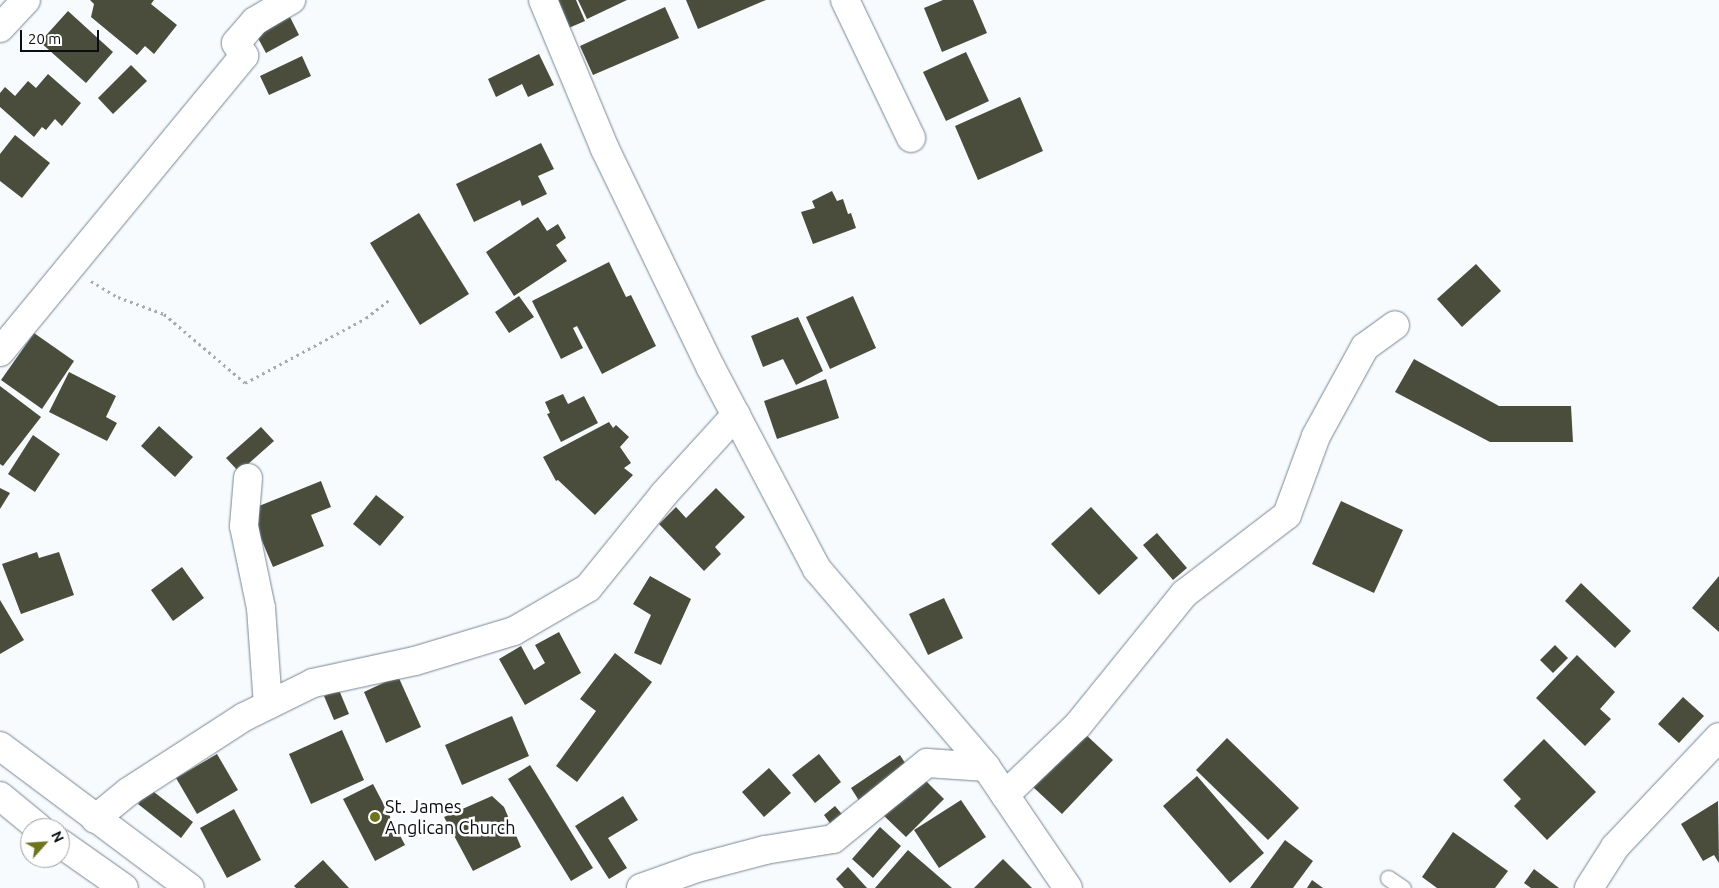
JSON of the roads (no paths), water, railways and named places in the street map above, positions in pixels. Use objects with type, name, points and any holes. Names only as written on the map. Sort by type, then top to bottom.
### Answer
[{"type":"street","points":[[0,28],[26,0]]},
{"type":"street","points":[[0,352],[244,56],[236,43],[255,21],[291,0]]},
{"type":"street","points":[[543,0],[604,149],[736,415],[817,569],[986,767],[1068,888]]},
{"type":"street","points":[[845,0],[911,138]]},
{"type":"street","points":[[1005,795],[1078,725],[1184,594],[1287,515],[1316,436],[1365,347],[1395,325]]},
{"type":"street","points":[[95,818],[128,792],[244,717],[313,683],[415,660],[514,632],[588,588],[664,494],[736,415]]},
{"type":"street","points":[[248,478],[244,526],[261,608],[268,705]]},
{"type":"street","points":[[1588,888],[1615,847],[1719,737]]},
{"type":"street","points":[[0,746],[190,888]]},
{"type":"street","points":[[641,888],[697,868],[765,850],[834,839],[928,763],[986,767]]},
{"type":"street","points":[[0,796],[27,818]]},
{"type":"street","points":[[70,850],[124,888]]},
{"type":"lane","points":[[1388,878],[1403,888]]},
{"type":"place","name":"St. James Anglican Church","points":[[375,817]]}]
